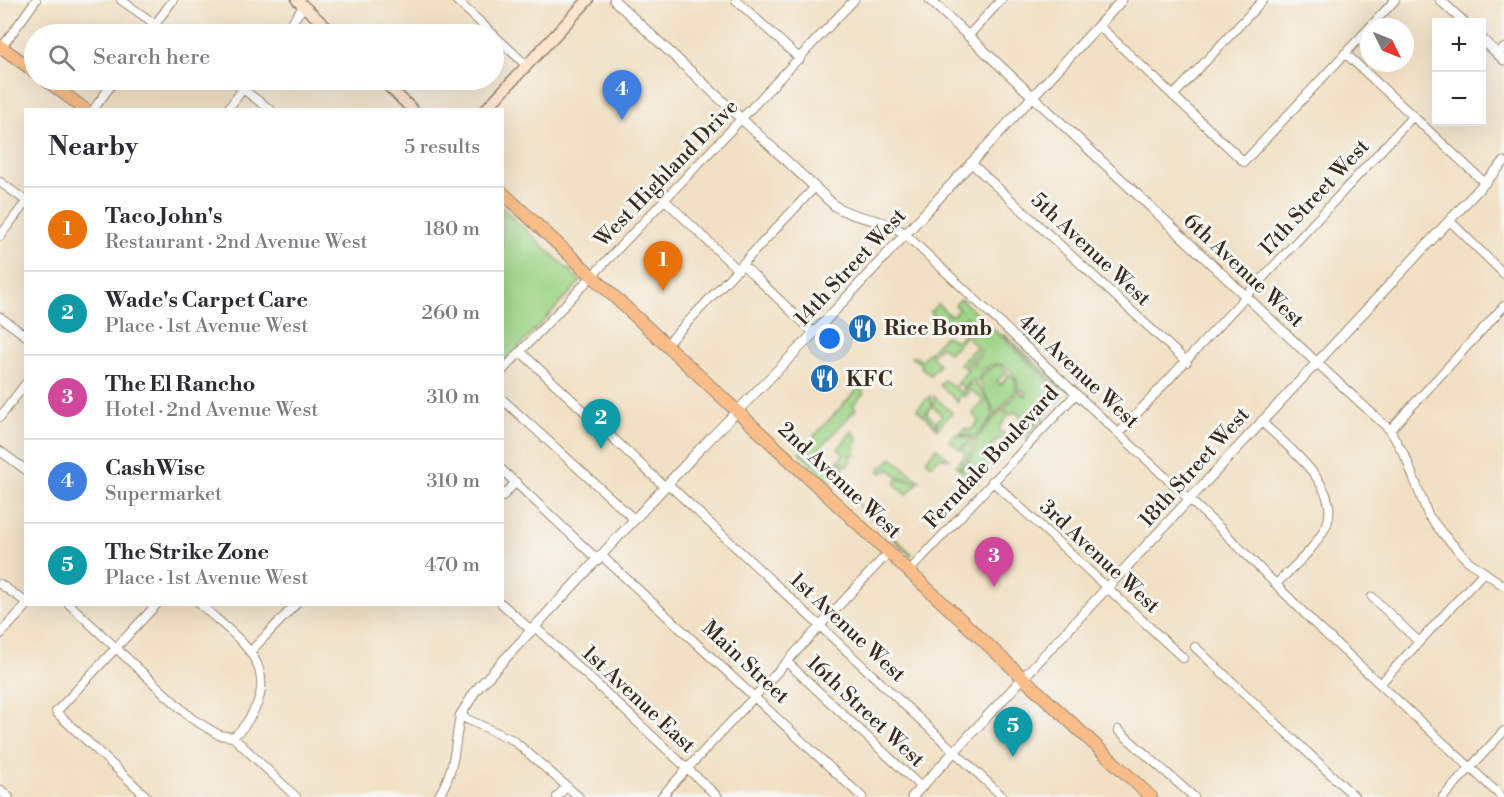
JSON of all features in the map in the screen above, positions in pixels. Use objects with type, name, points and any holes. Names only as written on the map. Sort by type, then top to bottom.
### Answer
[{"type":"main road","points":[[504,90],[588,0]]},
{"type":"main road","points":[[301,3],[323,24]]},
{"type":"main road","points":[[1,48],[24,64]]},
{"type":"main road","points":[[59,90],[83,108]]},
{"type":"main road","points":[[392,90],[411,108]]},
{"type":"main road","points":[[488,108],[504,90]]},
{"type":"main road","name":"2nd Avenue West","points":[[504,194],[1151,797]]},
{"type":"street","points":[[1,48],[36,0]]},
{"type":"street","points":[[122,0],[155,24],[173,0]]},
{"type":"street","points":[[456,0],[481,24]]},
{"type":"street","name":"4th Avenue West","points":[[614,0],[843,211],[856,217],[890,223],[905,234],[1190,499],[1380,684],[1502,797]]},
{"type":"street","points":[[736,0],[800,59]]},
{"type":"street","name":"West Highland Drive","points":[[504,369],[854,0]]},
{"type":"street","name":"6th Avenue West","points":[[930,0],[1390,430],[1406,458],[1428,515],[1467,560],[1504,586]]},
{"type":"street","points":[[968,36],[1001,0]]},
{"type":"street","name":"14th Street West","points":[[460,716],[476,690],[737,411],[814,333],[1122,0]]},
{"type":"street","points":[[1173,96],[1263,0]]},
{"type":"street","points":[[1378,18],[1395,0]]},
{"type":"street","points":[[1440,0],[1460,18]]},
{"type":"street","points":[[289,24],[301,3]]},
{"type":"street","points":[[1099,26],[1244,162],[1360,37]]},
{"type":"street","points":[[1486,42],[1502,54]]},
{"type":"street","points":[[504,45],[526,65]]},
{"type":"street","points":[[1345,53],[1485,183]]},
{"type":"street","points":[[94,108],[108,90]]},
{"type":"street","points":[[229,108],[242,90]]},
{"type":"street","points":[[244,90],[268,108]]},
{"type":"street","name":"17th Street West","points":[[1119,433],[1413,116]]},
{"type":"street","name":"18th Street West","points":[[912,797],[1504,162]]},
{"type":"street","name":"5th Avenue West","points":[[970,163],[1186,362]]},
{"type":"street","points":[[0,182],[24,200]]},
{"type":"street","points":[[666,345],[815,187]]},
{"type":"street","points":[[664,199],[814,333]]},
{"type":"street","points":[[0,236],[24,204]]},
{"type":"street","points":[[1450,221],[1504,273]]},
{"type":"street","points":[[1390,430],[1504,306]]},
{"type":"street","points":[[0,317],[24,335]]},
{"type":"street","name":"1st Avenue West","points":[[521,352],[1004,797]]},
{"type":"street","points":[[0,417],[24,386]]},
{"type":"street","name":"Ferndale Boulevard","points":[[909,571],[1076,394]]},
{"type":"street","points":[[504,401],[635,520]]},
{"type":"street","points":[[1261,421],[1323,486],[1330,511],[1326,527],[1311,548],[1276,584]]},
{"type":"street","points":[[0,451],[24,469]]},
{"type":"street","name":"Main Street","points":[[504,472],[862,797]]},
{"type":"street","name":"3rd Avenue West","points":[[992,481],[1184,658]]},
{"type":"street","points":[[504,495],[516,482]]},
{"type":"street","name":"16th Street West","points":[[661,797],[889,552]]},
{"type":"street","points":[[1380,684],[1483,573]]},
{"type":"street","points":[[0,584],[24,602]]},
{"type":"street","points":[[1372,597],[1419,642]]},
{"type":"street","points":[[0,634],[24,605]]},
{"type":"street","points":[[71,606],[204,728],[219,735],[233,737],[296,797]]},
{"type":"street","points":[[147,797],[56,712],[155,606]]},
{"type":"street","points":[[202,606],[250,652],[259,663],[263,677],[261,695],[252,715],[233,737]]},
{"type":"street","points":[[250,652],[294,606]]},
{"type":"street","name":"1st Avenue East","points":[[504,606],[534,629],[718,797]]},
{"type":"street","points":[[1195,646],[1355,797]]},
{"type":"street","name":"16th Street West","points":[[787,662],[921,787]]},
{"type":"street","points":[[438,797],[449,780],[454,765],[460,716],[513,740],[579,797]]},
{"type":"street","points":[[1118,730],[1194,797]]},
{"type":"street","points":[[1443,797],[1504,731]]},
{"type":"street","points":[[557,797],[567,786]]},
{"type":"street","points":[[0,790],[8,797]]},
{"type":"green space","points":[[504,210],[581,281],[504,363]]},
{"type":"green space","points":[[961,299],[1061,392],[1023,434],[1018,425],[1023,419],[1015,411],[1011,415],[1004,408],[1018,392],[1026,396],[1026,391],[1018,390],[1017,381],[1008,368],[995,364],[988,367],[978,381],[971,381],[962,391],[963,387],[960,384],[956,385],[981,353],[980,349],[968,339],[971,336],[968,334],[949,353],[941,346],[936,351],[933,348],[945,336],[956,341],[973,324],[966,317],[950,332],[930,312],[938,304],[949,315],[953,315],[959,309],[955,305]]},
{"type":"green space","points":[[1003,335],[1005,335],[1064,389],[1062,390]]},
{"type":"green space","points":[[975,348],[978,353],[966,367],[967,370],[960,364]]},
{"type":"green space","points":[[931,350],[934,353],[931,356],[940,365],[930,375],[911,357],[916,356],[920,361]]},
{"type":"green space","points":[[999,364],[1007,372],[997,381],[1001,385],[1009,374],[1015,379],[1016,390],[995,415],[980,379],[989,369]]},
{"type":"green space","points":[[944,380],[961,392],[958,402],[940,385]]},
{"type":"green space","points":[[976,384],[990,404],[993,417],[975,437],[960,434],[966,428],[970,431],[979,421],[972,413],[984,401],[971,390],[964,397],[962,395],[969,385]]},
{"type":"green space","points":[[859,388],[864,393],[853,405],[856,409],[818,450],[834,465],[838,461],[844,467],[831,482],[800,453]]},
{"type":"green space","points":[[1063,393],[1064,395],[1026,437],[1024,435]]},
{"type":"green space","points":[[930,396],[932,406],[926,413],[936,422],[935,426],[917,409]]},
{"type":"green space","points":[[934,396],[952,413],[937,429],[937,421],[942,415],[933,407]]},
{"type":"green space","points":[[1002,410],[1008,416],[999,427],[1001,432],[1009,437],[1014,432],[1022,435],[1011,447],[1002,438],[995,441],[989,453],[998,461],[977,483],[974,483],[960,470],[972,457],[977,437]]},
{"type":"green space","points":[[852,431],[857,437],[854,455],[849,455],[852,460],[847,466],[839,460],[844,454],[838,449]]},
{"type":"green space","points":[[955,434],[974,439],[972,443],[968,442],[959,449],[949,440]]},
{"type":"green space","points":[[966,445],[972,445],[970,456],[959,469],[956,466],[966,454],[961,449]]},
{"type":"green space","points":[[937,448],[949,459],[939,458],[931,465],[926,460]]},
{"type":"green space","points":[[892,458],[920,481],[898,477],[890,469],[882,473],[879,470]]},
{"type":"green space","points":[[897,479],[918,483],[906,495],[895,484]]},
{"type":"green space","points":[[843,490],[912,554],[910,555]]},
{"type":"place","name":"CashWise","points":[[622,120]]},
{"type":"place","name":"Taco John's","points":[[663,291]]},
{"type":"place","name":"Rice Bomb","points":[[863,328]]},
{"type":"place","name":"KFC","points":[[825,379]]},
{"type":"place","name":"Wade's Carpet Care","points":[[601,449]]},
{"type":"place","name":"The El Rancho","points":[[994,587]]},
{"type":"place","name":"The Strike Zone","points":[[1013,757]]}]
